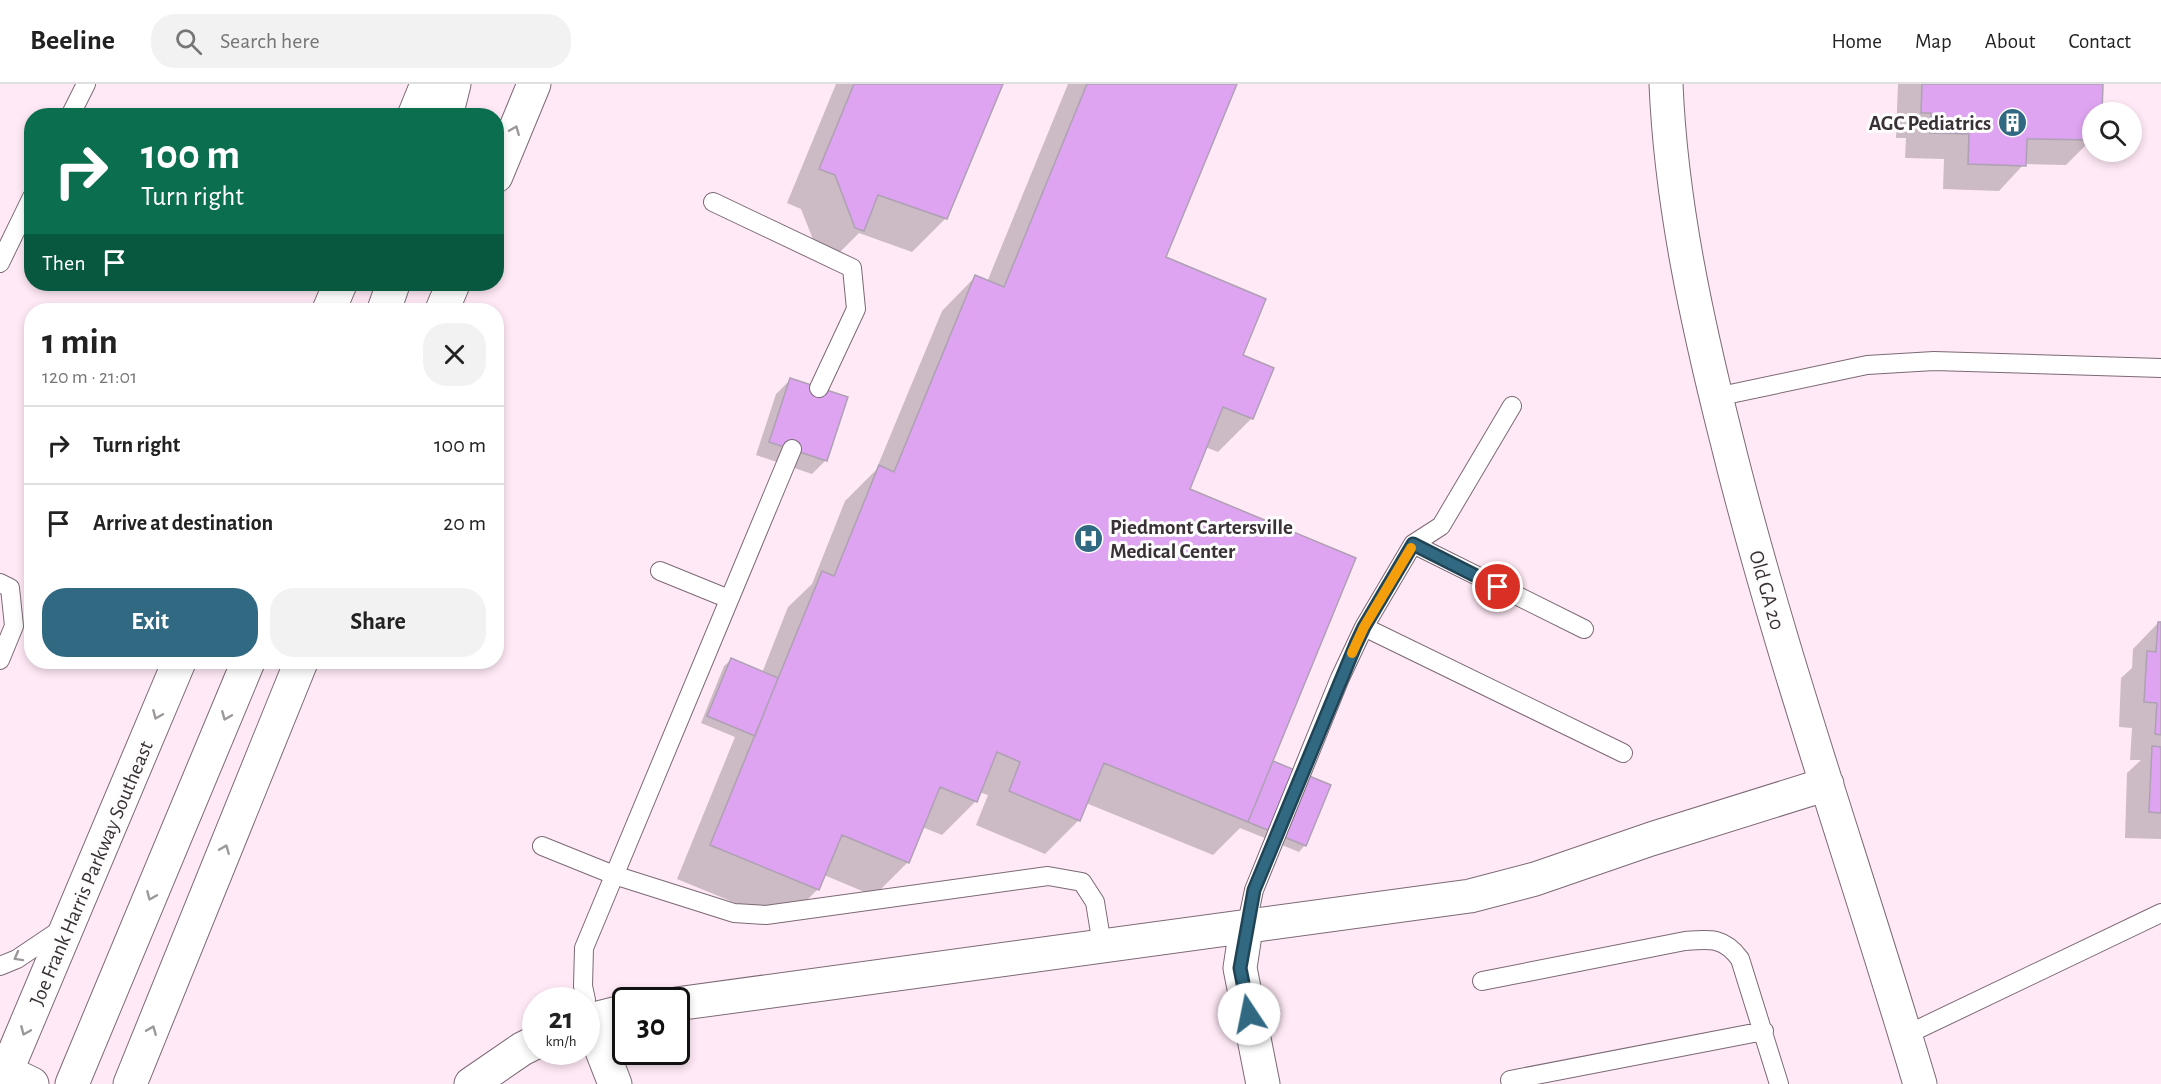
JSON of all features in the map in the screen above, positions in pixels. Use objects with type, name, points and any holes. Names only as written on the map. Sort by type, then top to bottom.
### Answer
[{"type":"street","points":[[414,108],[418,84]]},
{"type":"street","points":[[416,108],[427,84]]},
{"type":"street","points":[[448,108],[454,84]]},
{"type":"street","points":[[504,157],[534,84]]},
{"type":"street","name":"Old GA 20","points":[[1666,84],[1679,210],[1694,301],[1744,510],[1920,1084]]},
{"type":"street","name":"Joe Frank Harris Parkway Southeast","points":[[8,1076],[176,669]]},
{"type":"street","points":[[72,1084],[245,669]]},
{"type":"street","points":[[130,1084],[298,669]]},
{"type":"street","points":[[690,1002],[1470,896],[1535,879],[1651,839],[1827,784]]},
{"type":"street","points":[[1246,928],[1240,968],[1263,1084]]},
{"type":"street","points":[[600,1045],[615,1084]]},
{"type":"street","points":[[471,1084],[522,1049]]},
{"type":"lane","points":[[74,108],[86,84]]},
{"type":"lane","points":[[713,202],[852,268],[856,309],[819,388]]},
{"type":"lane","points":[[0,263],[24,214]]},
{"type":"lane","points":[[1716,397],[1867,365],[1934,361],[2161,369]]},
{"type":"lane","points":[[1246,928],[1254,890],[1340,678],[1364,627],[1413,544],[1441,526],[1512,406]]},
{"type":"lane","points":[[583,987],[584,948],[792,449]]},
{"type":"lane","points":[[1413,544],[1584,629]]},
{"type":"lane","points":[[660,571],[729,599]]},
{"type":"lane","points":[[0,660],[14,626],[5,585]]},
{"type":"lane","points":[[1364,627],[1623,753]]},
{"type":"lane","points":[[542,846],[614,875],[734,912],[766,915],[1048,876],[1082,882],[1095,902],[1102,945]]},
{"type":"lane","points":[[1906,1035],[2161,913]]},
{"type":"lane","points":[[0,966],[17,959],[70,924]]},
{"type":"lane","points":[[1482,981],[1685,941],[1715,939],[1733,950],[1740,959],[1779,1084]]},
{"type":"lane","points":[[1510,1080],[1764,1031]]},
{"type":"building","points":[[854,84],[1003,84],[947,219],[878,195],[864,231],[855,228],[835,175],[819,169]]},
{"type":"building","points":[[1087,84],[1237,84],[1166,257],[1266,299],[1243,355],[1274,368],[1253,419],[1223,407],[1190,489],[1356,558],[1248,822],[1104,763],[1080,821],[1009,791],[1020,762],[997,752],[977,802],[940,787],[909,863],[842,835],[819,890],[710,845],[822,571],[834,576],[879,465],[894,472],[975,275],[1004,287]]},
{"type":"building","name":"AGC Pediatrics","points":[[1922,84],[2103,84],[2102,102],[2082,102],[2082,140],[2027,139],[2026,166],[1968,164],[1969,134],[1930,133],[1931,113],[1921,113]]},
{"type":"building","points":[[790,378],[848,397],[827,461],[769,442]]},
{"type":"building","points":[[2158,622],[2161,622],[2161,735],[2155,734],[2157,703],[2144,702],[2147,651],[2156,652]]},
{"type":"building","points":[[731,658],[778,678],[755,736],[707,716]]},
{"type":"building","points":[[2152,746],[2161,747],[2161,813],[2149,812]]},
{"type":"building","points":[[1273,761],[1331,785],[1306,846],[1248,822]]},
{"type":"slow traffic","points":[[1352,653],[1364,627],[1411,548]]},
{"type":"place","name":"AGC Pediatrics","points":[[2012,123]]},
{"type":"place","name":"Piedmont Cartersville Medical Center","points":[[1089,539]]},
{"type":"route","points":[[1249,1014],[1240,968],[1254,890],[1340,678],[1364,627],[1413,544],[1498,587]]}]
